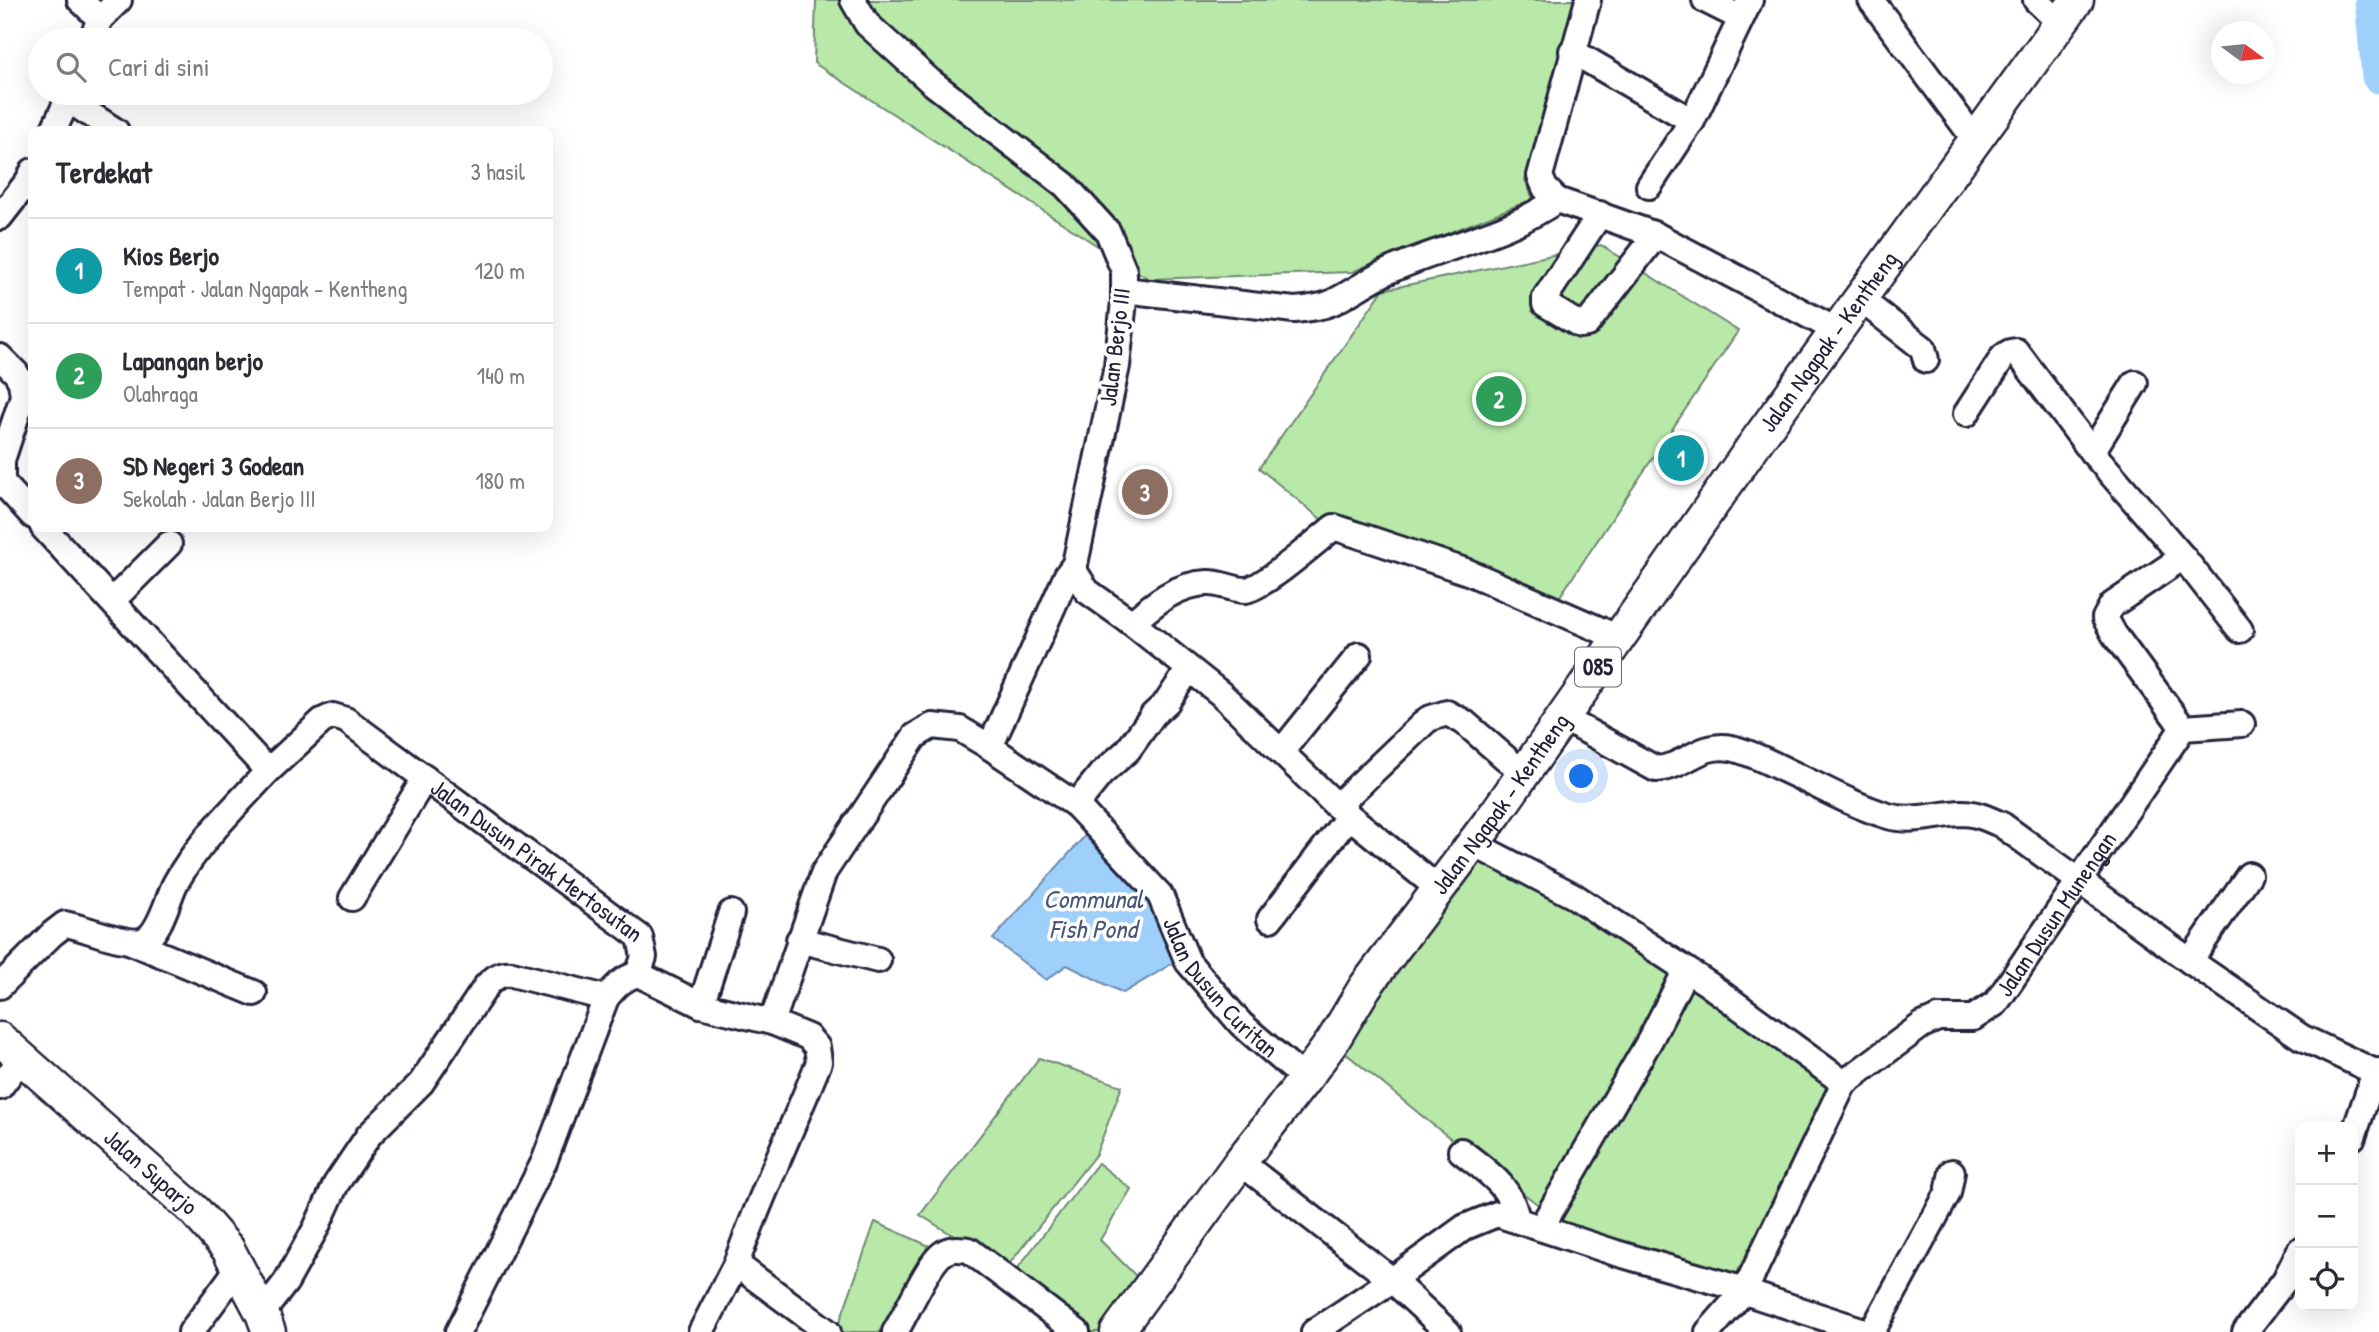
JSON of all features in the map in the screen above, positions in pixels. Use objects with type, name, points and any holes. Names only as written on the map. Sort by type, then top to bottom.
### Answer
[{"type":"main road","name":"Jalan Ngapak - Kentheng","points":[[1117,1332],[1240,1162],[1332,1042],[1365,987],[1524,774],[1836,330],[2068,12]]},
{"type":"main road","name":"Jalan Suparjo","points":[[10,1049],[195,1211],[229,1249],[265,1322]]},
{"type":"street","points":[[80,0],[94,28]]},
{"type":"street","points":[[97,28],[119,0]]},
{"type":"street","name":"Jalan Berjo III","points":[[853,0],[867,24],[930,81],[1065,185],[1108,232],[1124,271],[1117,366],[1075,564],[990,747]]},
{"type":"street","points":[[1588,0],[1539,176],[1545,188],[1557,200],[1656,235],[1836,330]]},
{"type":"street","points":[[1649,186],[1692,121],[1746,9],[1705,0]]},
{"type":"street","points":[[1871,0],[1976,141]]},
{"type":"street","points":[[2036,0],[2068,12]]},
{"type":"street","points":[[1572,51],[1692,121]]},
{"type":"street","points":[[56,126],[66,105]]},
{"type":"street","points":[[81,105],[109,126]]},
{"type":"street","points":[[0,217],[28,183]]},
{"type":"street","points":[[1124,290],[1294,310],[1317,307],[1391,269],[1514,225],[1557,200]]},
{"type":"street","points":[[1600,214],[1545,298],[1545,304],[1580,325],[1587,324],[1656,235]]},
{"type":"street","points":[[1859,298],[1923,348],[1926,360]]},
{"type":"street","points":[[1966,414],[2003,357],[2016,351],[2092,452],[2183,557],[2239,630]]},
{"type":"street","points":[[0,357],[16,373],[21,382],[23,396],[2,460],[2,482],[28,511]]},
{"type":"street","points":[[2092,452],[2135,383]]},
{"type":"street","points":[[1132,623],[1157,601],[1184,588],[1208,583],[1246,590],[1264,581],[1334,527],[1468,572],[1619,638]]},
{"type":"street","points":[[48,532],[268,771],[191,859],[175,885],[152,934],[144,940],[131,942]]},
{"type":"street","points":[[111,601],[169,544]]},
{"type":"street","points":[[2183,557],[2112,605],[2105,618],[2183,728],[2242,724]]},
{"type":"street","points":[[1075,564],[1075,572],[1087,592],[1132,623],[1221,694],[1343,811],[1439,889]]},
{"type":"street","points":[[1281,752],[1359,655]]},
{"type":"street","points":[[1076,805],[1101,774],[1128,750],[1153,715],[1167,702],[1189,669]]},
{"type":"street","points":[[1270,919],[1343,811],[1428,719],[1447,713],[1464,722],[1524,774]]},
{"type":"street","name":"Jalan Dusun Pirak Mertosutan","points":[[268,771],[322,721],[333,716],[346,720],[640,937],[644,957],[638,974],[701,1005],[772,1022],[808,1037],[817,1047],[819,1062],[736,1264],[701,1332]]},
{"type":"street","points":[[1563,718],[1657,769],[1669,769],[1698,751],[1729,747],[1759,757],[1843,799],[1887,816],[1903,820],[1964,813],[1985,817],[2002,825],[2190,961],[2375,1084],[2358,1125]]},
{"type":"street","name":"Jalan Dusun Curitan","points":[[772,1022],[824,872],[915,736],[932,726],[960,729],[1076,805],[1160,895],[1188,961],[1197,972],[1241,1024],[1305,1079]]},
{"type":"street","name":"Jalan Dusun Munengan","points":[[1844,1083],[1922,1025],[1938,1018],[1973,1018],[1996,1003],[2183,728]]},
{"type":"street","points":[[352,898],[425,778]]},
{"type":"street","points":[[1472,843],[1574,896],[1686,970],[1844,1083],[1745,1290],[1708,1332]]},
{"type":"street","points":[[2190,961],[2249,875]]},
{"type":"street","points":[[701,1005],[731,913]]},
{"type":"street","points":[[0,986],[65,924],[131,942],[254,993]]},
{"type":"street","points":[[799,940],[878,960]]},
{"type":"street","points":[[1541,1228],[1650,1040],[1686,970]]},
{"type":"street","points":[[265,1322],[316,1228],[336,1184],[369,1135],[421,1083],[495,977],[503,973],[512,974],[606,998]]},
{"type":"street","points":[[458,1332],[544,1162],[606,998],[627,977],[638,974]]},
{"type":"street","points":[[0,1087],[10,1049]]},
{"type":"street","points":[[1461,1151],[1507,1191],[1515,1207],[1517,1220]]},
{"type":"street","points":[[1240,1162],[1392,1280],[1448,1332]]},
{"type":"street","points":[[1872,1332],[1948,1193],[1952,1172]]},
{"type":"street","points":[[1314,1332],[1465,1227],[1497,1214],[1616,1253],[1745,1290],[1867,1332]]},
{"type":"street","points":[[895,1332],[934,1262],[943,1252],[954,1249],[969,1250],[1077,1332]]},
{"type":"street","points":[[2245,1332],[2285,1280],[2295,1260]]},
{"type":"street","points":[[736,1264],[828,1332]]},
{"type":"street","points":[[191,1332],[239,1267]]},
{"type":"green space","points":[[816,0],[1580,0],[1525,180],[1533,199],[1352,272],[1149,279],[814,63]]},
{"type":"green space","points":[[1601,245],[1738,331],[1548,614],[1334,530],[1259,468],[1383,290]]},
{"type":"green space","points":[[1472,843],[1844,1083],[1751,1294],[1605,1241],[1557,1219],[1433,1125],[1332,1042]]},
{"type":"green space","points":[[1039,1058],[1122,1086],[1096,1154],[1006,1268],[920,1215]]},
{"type":"green space","points":[[1098,1163],[1131,1189],[1100,1240],[1141,1281],[1105,1332],[1087,1332],[1014,1273]]},
{"type":"green space","points":[[875,1222],[943,1252],[895,1332],[836,1332]]},
{"type":"water","name":"Communal Fish Pond","points":[[1090,830],[1157,897],[1183,957],[1123,993],[1067,965],[1046,980],[993,939]]},
{"type":"waterway","points":[[2372,0],[2379,76]]},
{"type":"place","name":"Lapangan berjo","points":[[1499,399]]},
{"type":"place","name":"Kios Berjo","points":[[1681,458]]},
{"type":"place","name":"SD Negeri 3 Godean","points":[[1145,492]]}]
